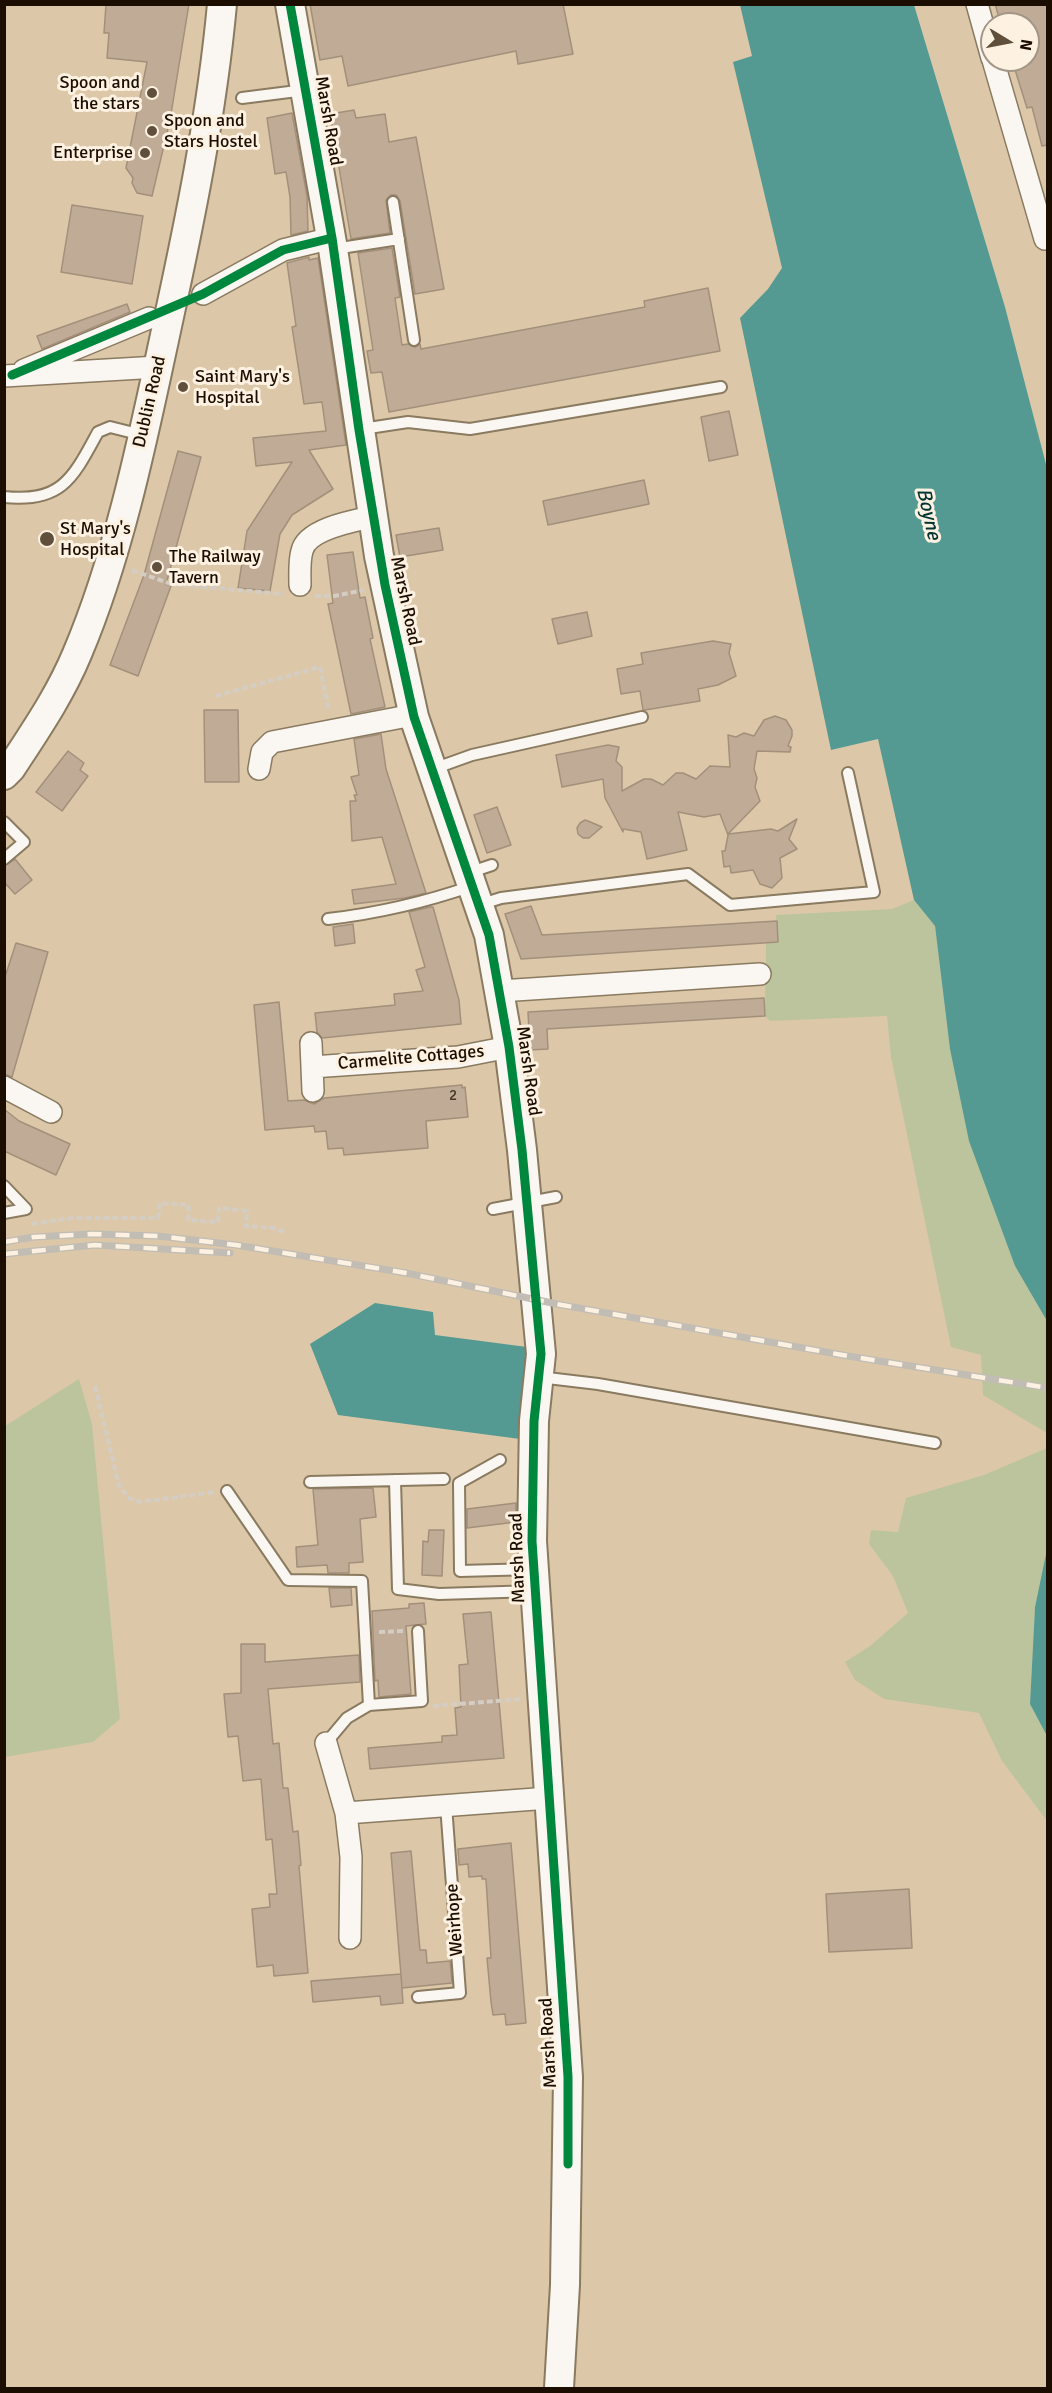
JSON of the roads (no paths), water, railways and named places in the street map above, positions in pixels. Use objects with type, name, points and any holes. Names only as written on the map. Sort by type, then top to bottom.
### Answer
[{"type":"main road","name":"Dublin Road","points":[[4,775],[48,712],[77,654],[109,562],[125,506],[179,269],[214,76],[222,4]]},
{"type":"main road","name":"Marsh Road","points":[[290,4],[332,244],[359,430],[377,516],[385,585],[413,715],[432,770],[478,883],[500,991],[526,1203],[541,1354],[533,1444],[532,1540],[568,2077],[565,2285],[559,2388]]},
{"type":"street","points":[[996,72],[1047,241]]},
{"type":"street","points":[[203,294],[283,250],[332,244]]},
{"type":"street","points":[[8,375],[148,318]]},
{"type":"street","points":[[8,375],[158,367]]},
{"type":"street","points":[[299,592],[302,549],[311,538],[337,525],[377,516]]},
{"type":"street","points":[[259,769],[262,752],[272,742],[413,715]]},
{"type":"street","points":[[500,991],[760,974]]},
{"type":"street","points":[[311,1043],[313,1091]]},
{"type":"street","name":"Carmelite Cottages","points":[[312,1067],[458,1057],[508,1047]]},
{"type":"street","points":[[4,1087],[51,1112]]},
{"type":"street","points":[[326,1743],[346,1813],[351,1857],[350,1938]]},
{"type":"street","points":[[346,1813],[549,1798]]},
{"type":"lane","points":[[242,98],[306,90]]},
{"type":"lane","points":[[393,202],[414,340]]},
{"type":"lane","points":[[332,244],[399,239]]},
{"type":"lane","points":[[359,430],[408,422],[470,429],[721,387]]},
{"type":"lane","points":[[4,497],[20,499],[47,495],[65,485],[86,455],[98,432],[110,427],[142,435]]},
{"type":"lane","points":[[432,770],[472,756],[642,717]]},
{"type":"lane","points":[[328,920],[380,913],[429,901],[478,883],[501,898],[688,874],[730,905],[874,892],[848,773]]},
{"type":"lane","points":[[4,822],[24,842],[4,859]]},
{"type":"lane","points":[[4,1185],[26,1209],[4,1213]]},
{"type":"lane","points":[[493,1209],[556,1197]]},
{"type":"lane","points":[[538,1377],[598,1384],[935,1443]]},
{"type":"lane","points":[[500,1460],[459,1483],[460,1571],[535,1580]]},
{"type":"lane","points":[[310,1482],[444,1479]]},
{"type":"lane","points":[[395,1480],[398,1589],[439,1594],[535,1580]]},
{"type":"lane","points":[[227,1491],[288,1580],[363,1581],[369,1705]]},
{"type":"lane","points":[[326,1743],[347,1718],[369,1705],[422,1701],[417,1631]]},
{"type":"lane","name":"Weirhope","points":[[418,1997],[460,1993],[446,1806]]},
{"type":"water","name":"Boyne","points":[[740,5],[914,5],[1005,307],[1047,468],[1047,1321],[1015,1266],[969,1141],[950,1049],[935,926],[914,900],[878,739],[831,750],[740,318],[768,289],[782,268],[733,62],[752,56]]},
{"type":"water","points":[[375,1303],[433,1312],[435,1335],[527,1347],[520,1439],[338,1415],[310,1344]]},
{"type":"water","points":[[1047,1549],[1047,1736],[1030,1704],[1035,1607]]},
{"type":"railway","points":[[4,1242],[34,1237],[92,1234],[158,1236],[236,1245],[406,1273],[562,1305],[848,1356],[1048,1388]]},
{"type":"railway","points":[[4,1254],[95,1245],[230,1253]]},
{"type":"place","name":"Spoon and the stars","points":[[152,93]]},
{"type":"place","name":"Spoon and Stars Hostel","points":[[152,131]]},
{"type":"place","name":"Enterprise","points":[[145,153]]},
{"type":"place","name":"Saint Mary's Hospital","points":[[183,387]]},
{"type":"place","name":"St Mary's Hospital","points":[[47,539]]},
{"type":"place","name":"The Railway Tavern","points":[[157,567]]}]
